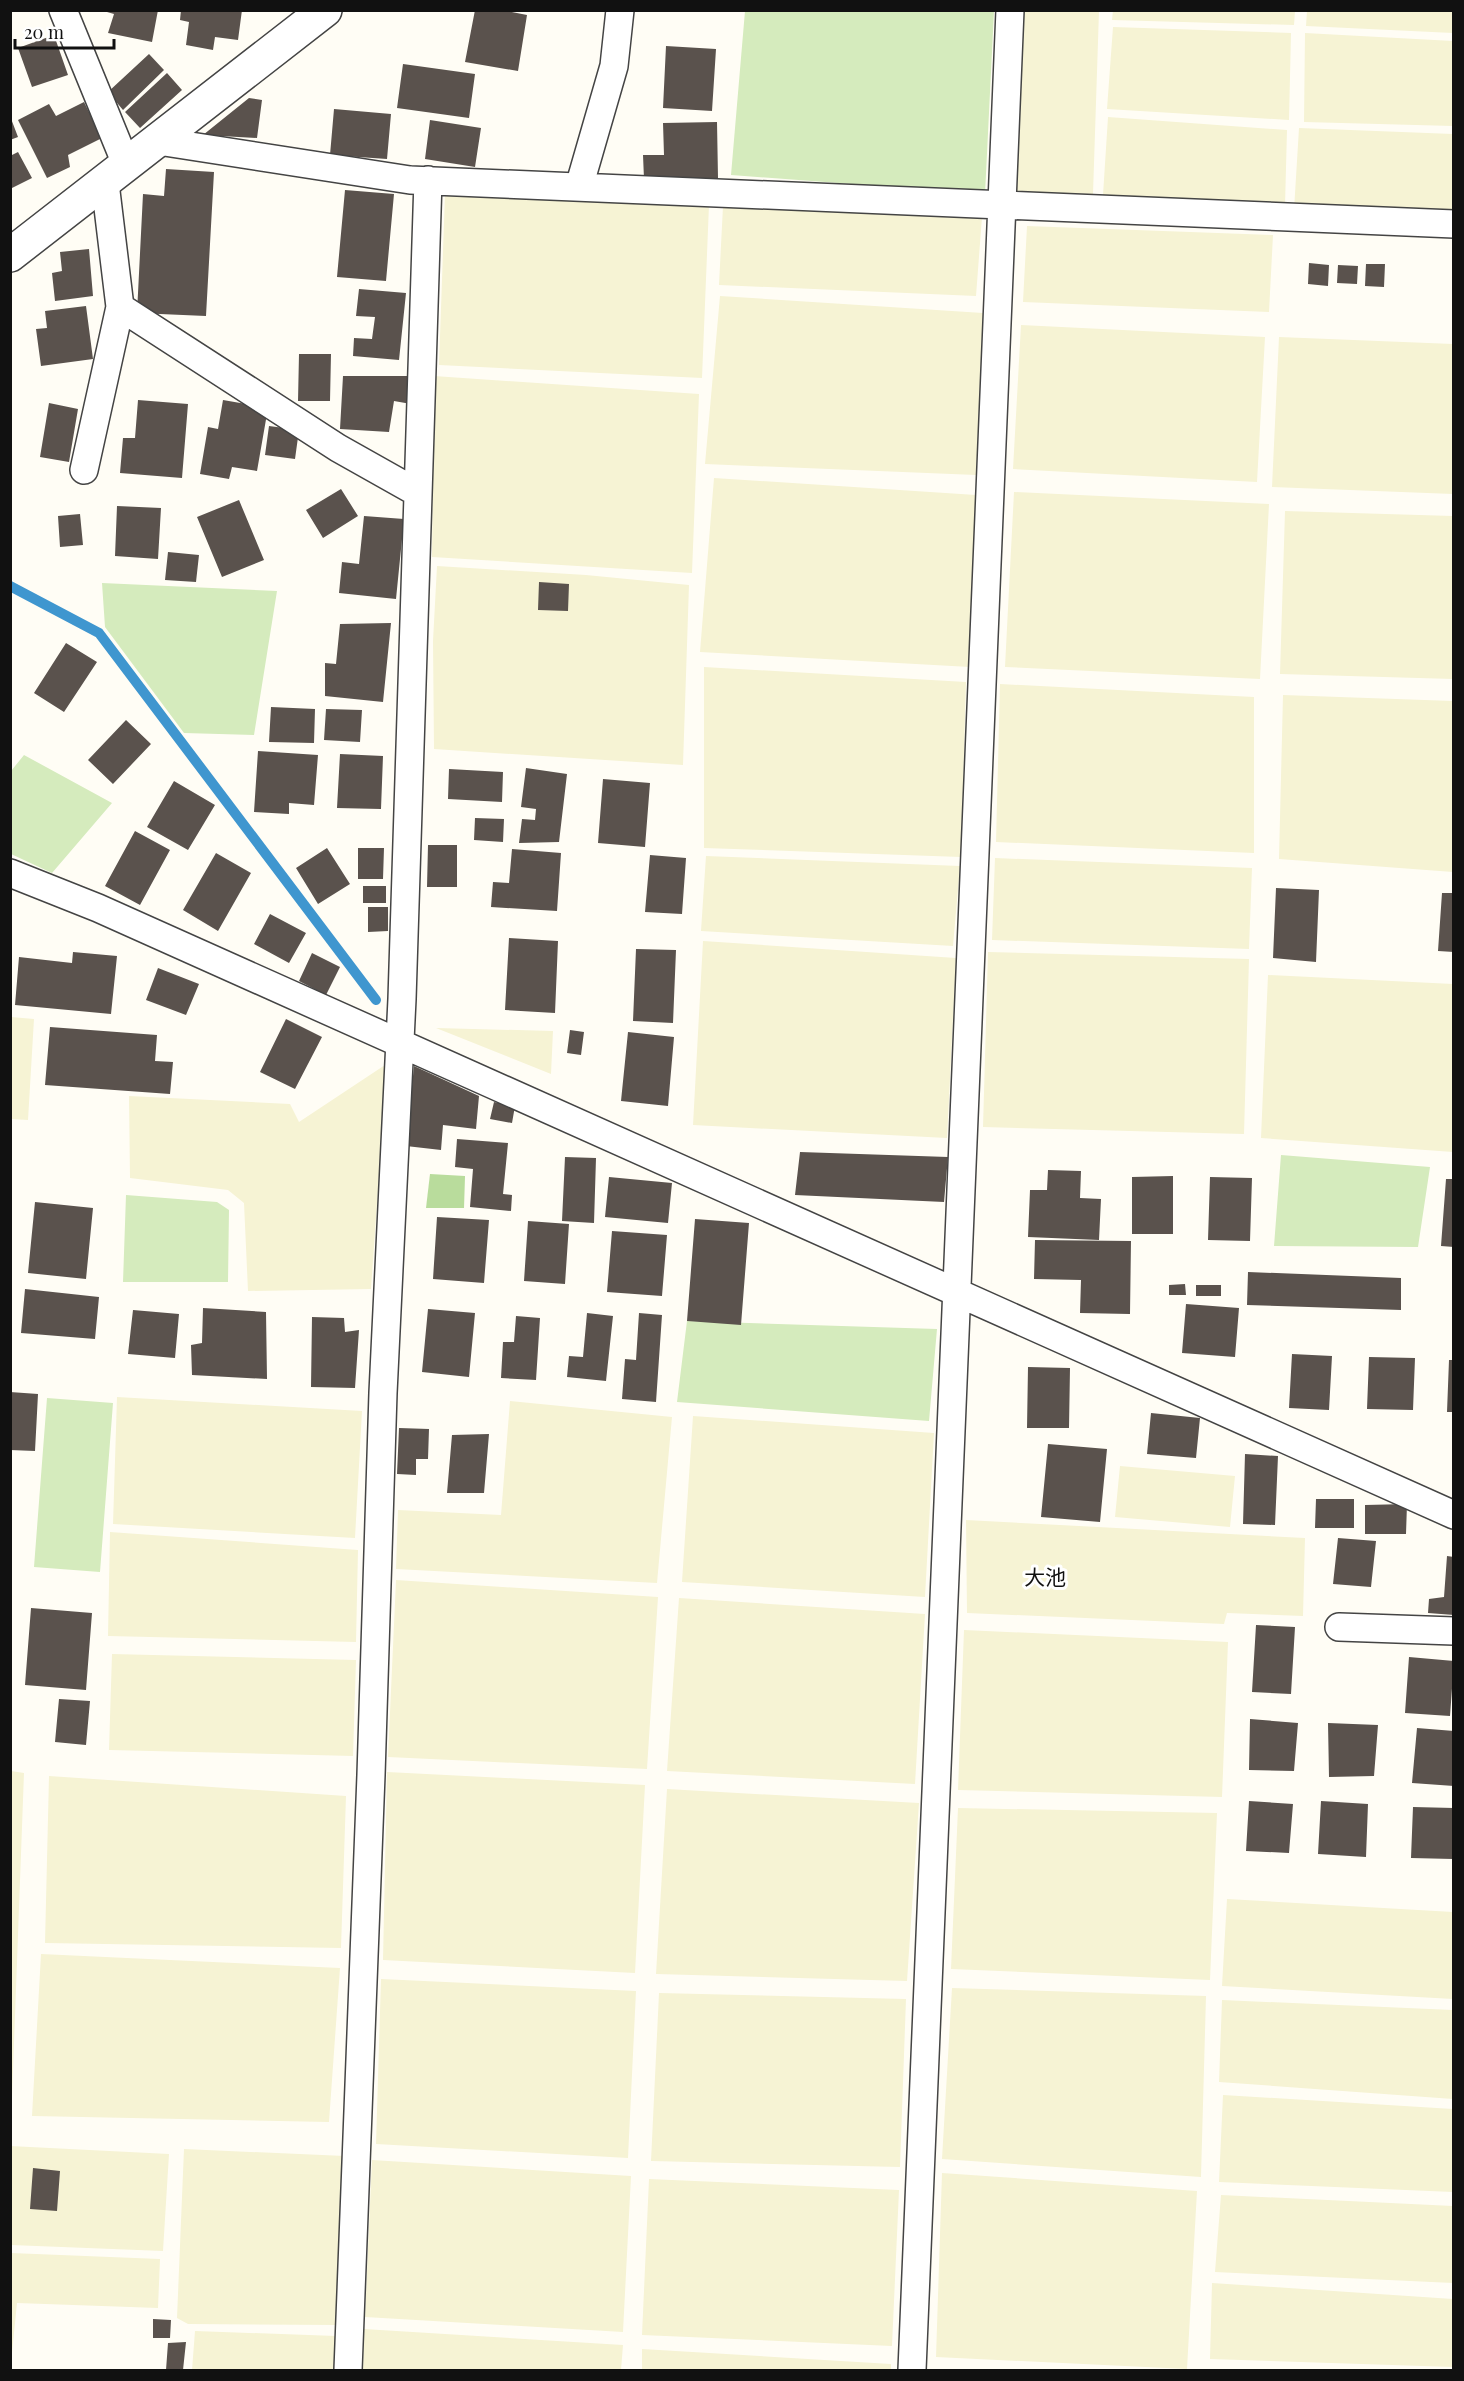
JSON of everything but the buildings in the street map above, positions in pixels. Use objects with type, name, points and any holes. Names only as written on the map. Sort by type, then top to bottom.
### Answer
[{"type":"street","points":[[63,10],[116,173],[120,307],[84,470]]},
{"type":"street","points":[[10,255],[325,10]]},
{"type":"street","points":[[579,187],[614,66],[620,10]]},
{"type":"street","points":[[912,2370],[1010,10]]},
{"type":"street","points":[[158,141],[410,180],[1454,224]]},
{"type":"street","points":[[348,2370],[372,1763],[383,1393],[401,1043],[428,180]]},
{"type":"street","points":[[120,307],[338,448],[418,493]]},
{"type":"street","points":[[10,873],[98,908],[1454,1515]]},
{"type":"street","points":[[1340,1626],[1454,1631]]},
{"type":"shaded area","points":[[1113,10],[1295,11],[1294,25],[1112,20]]},
{"type":"shaded area","points":[[1019,11],[1099,11],[1093,194],[1012,193]]},
{"type":"shaded area","points":[[1307,11],[1453,11],[1453,33],[1306,26]]},
{"type":"shaded area","points":[[1113,27],[1291,33],[1289,120],[1107,109]]},
{"type":"shaded area","points":[[1305,33],[1453,41],[1453,126],[1304,122]]},
{"type":"shaded area","points":[[1108,117],[1287,130],[1285,206],[1103,195]]},
{"type":"shaded area","points":[[1299,128],[1453,134],[1453,214],[1294,210]]},
{"type":"shaded area","points":[[445,194],[709,205],[702,378],[439,365]]},
{"type":"shaded area","points":[[723,206],[982,217],[976,296],[719,285]]},
{"type":"shaded area","points":[[1027,226],[1273,235],[1269,312],[1023,302]]},
{"type":"shaded area","points":[[720,296],[983,313],[976,475],[705,464]]},
{"type":"shaded area","points":[[1021,325],[1265,337],[1257,482],[1013,469]]},
{"type":"shaded area","points":[[1279,337],[1453,344],[1453,494],[1272,487]]},
{"type":"shaded area","points":[[434,376],[699,394],[692,573],[432,557]]},
{"type":"shaded area","points":[[714,478],[976,495],[970,667],[700,652]]},
{"type":"shaded area","points":[[1014,492],[1269,504],[1260,679],[1005,667]]},
{"type":"shaded area","points":[[1285,511],[1453,516],[1453,679],[1280,674]]},
{"type":"shaded area","points":[[437,566],[586,575],[689,585],[683,765],[434,749],[433,641]]},
{"type":"shaded area","points":[[704,667],[966,682],[961,857],[704,848]]},
{"type":"shaded area","points":[[1000,684],[1254,697],[1254,853],[996,842]]},
{"type":"shaded area","points":[[1283,695],[1453,701],[1453,872],[1279,859]]},
{"type":"shaded area","points":[[706,856],[960,866],[953,946],[701,931]]},
{"type":"shaded area","points":[[995,858],[1252,868],[1249,949],[992,940]]},
{"type":"shaded area","points":[[703,941],[956,958],[947,1138],[693,1125]]},
{"type":"shaded area","points":[[988,952],[1249,959],[1244,1134],[983,1127]]},
{"type":"shaded area","points":[[1268,975],[1453,984],[1453,1152],[1261,1138]]},
{"type":"shaded area","points":[[11,1017],[34,1019],[28,1120],[11,1119]]},
{"type":"shaded area","points":[[436,1028],[553,1031],[551,1074]]},
{"type":"shaded area","points":[[385,1065],[371,1289],[248,1291],[244,1203],[228,1190],[130,1178],[129,1096],[290,1104],[299,1122]]},
{"type":"shaded area","points":[[117,1397],[362,1411],[355,1538],[113,1524]]},
{"type":"shaded area","points":[[510,1401],[672,1417],[657,1583],[396,1569],[398,1510],[501,1515]]},
{"type":"shaded area","points":[[693,1416],[934,1433],[925,1597],[682,1582]]},
{"type":"shaded area","points":[[1120,1466],[1235,1476],[1230,1527],[1115,1517]]},
{"type":"shaded area","points":[[966,1520],[1305,1538],[1303,1616],[1227,1613],[1224,1624],[967,1613]]},
{"type":"shaded area","points":[[110,1532],[358,1550],[356,1642],[108,1636]]},
{"type":"shaded area","points":[[396,1580],[658,1597],[647,1769],[388,1757]]},
{"type":"shaded area","points":[[679,1598],[925,1614],[915,1784],[667,1771]]},
{"type":"shaded area","points":[[964,1630],[1228,1642],[1222,1797],[958,1790]]},
{"type":"shaded area","points":[[112,1654],[356,1660],[353,1756],[109,1750]]},
{"type":"shaded area","points":[[11,1771],[24,1773],[10,2124]]},
{"type":"shaded area","points":[[387,1772],[645,1785],[635,1973],[383,1960]]},
{"type":"shaded area","points":[[49,1776],[346,1796],[341,1948],[45,1943]]},
{"type":"shaded area","points":[[667,1789],[919,1803],[907,1981],[656,1974]]},
{"type":"shaded area","points":[[958,1808],[1217,1813],[1210,1980],[951,1969]]},
{"type":"shaded area","points":[[1227,1899],[1453,1912],[1453,1999],[1222,1986]]},
{"type":"shaded area","points":[[41,1954],[340,1968],[329,2122],[32,2116]]},
{"type":"shaded area","points":[[381,1979],[636,1991],[628,2158],[376,2144]]},
{"type":"shaded area","points":[[952,1988],[1206,1996],[1201,2177],[942,2159]]},
{"type":"shaded area","points":[[659,1993],[906,1999],[900,2167],[651,2161]]},
{"type":"shaded area","points":[[1222,2000],[1453,2010],[1453,2099],[1219,2082]]},
{"type":"shaded area","points":[[1223,2095],[1453,2109],[1453,2192],[1219,2182]]},
{"type":"shaded area","points":[[10,2146],[169,2154],[163,2251],[11,2245]]},
{"type":"shaded area","points":[[184,2149],[345,2156],[339,2325],[188,2324],[177,2318]]},
{"type":"shaded area","points":[[372,2160],[631,2176],[623,2332],[365,2317]]},
{"type":"shaded area","points":[[942,2173],[1197,2191],[1187,2369],[936,2357]]},
{"type":"shaded area","points":[[649,2179],[899,2190],[892,2346],[642,2335]]},
{"type":"shaded area","points":[[1221,2195],[1453,2206],[1453,2283],[1215,2272]]},
{"type":"shaded area","points":[[11,2253],[160,2259],[158,2308],[17,2303],[11,2363]]},
{"type":"shaded area","points":[[1212,2283],[1453,2299],[1453,2367],[1210,2359]]},
{"type":"shaded area","points":[[364,2329],[623,2345],[621,2370],[363,2370]]},
{"type":"shaded area","points":[[195,2331],[336,2336],[335,2370],[192,2370]]},
{"type":"shaded area","points":[[642,2349],[891,2364],[891,2370],[642,2370]]},
{"type":"green space","points":[[745,11],[994,11],[985,194],[731,175]]},
{"type":"green space","points":[[102,583],[277,591],[254,735],[184,733],[105,627]]},
{"type":"green space","points":[[24,755],[112,803],[52,873],[11,854],[11,771]]},
{"type":"green space","points":[[1281,1155],[1430,1167],[1418,1247],[1274,1246]]},
{"type":"green space","points":[[430,1174],[465,1176],[464,1208],[426,1208]]},
{"type":"green space","points":[[126,1195],[217,1202],[229,1210],[228,1282],[123,1282]]},
{"type":"green space","points":[[687,1321],[937,1329],[929,1421],[677,1402]]},
{"type":"green space","points":[[47,1398],[113,1403],[100,1572],[34,1567]]},
{"type":"waterway","points":[[10,586],[99,633],[376,1000]]},
{"type":"district","name":"大池","points":[[1045,1578]]}]
